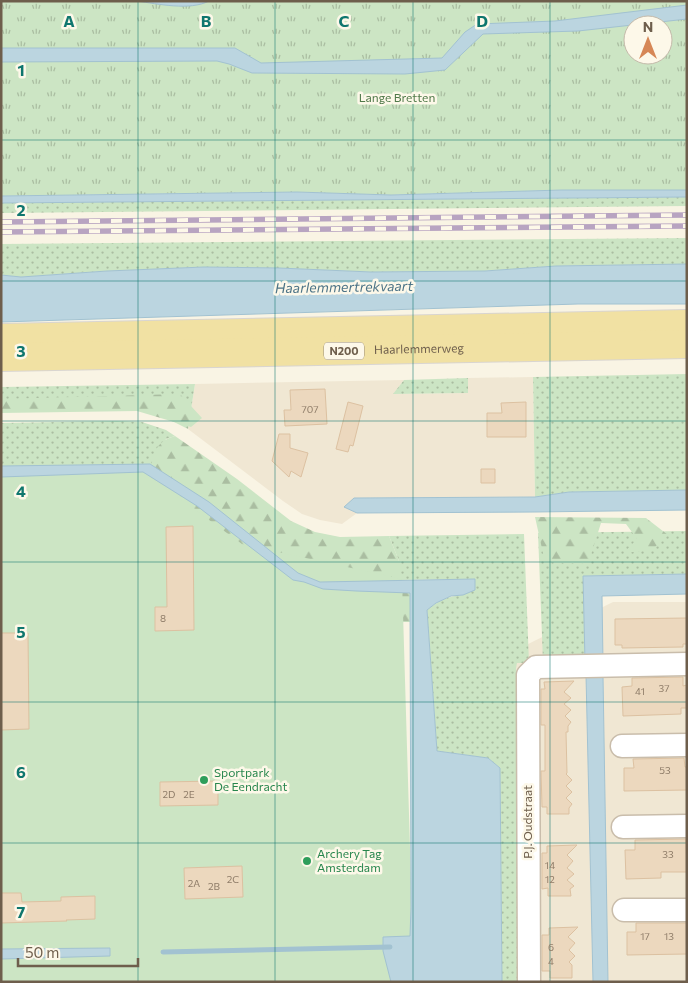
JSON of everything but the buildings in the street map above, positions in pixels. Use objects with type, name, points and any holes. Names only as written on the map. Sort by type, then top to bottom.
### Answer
[{"type":"main road","name":"Haarlemmerweg","points":[[1,338],[687,324]]},
{"type":"main road","name":"Haarlemmerweg","points":[[1,357],[687,344]]},
{"type":"street","name":"P.J. Oudstraat","points":[[529,982],[528,675],[536,666],[687,664]]},
{"type":"street","points":[[622,746],[687,745]]},
{"type":"street","points":[[623,827],[687,826]]},
{"type":"street","points":[[624,910],[687,910]]},
{"type":"shaded area","points":[[533,377],[535,497],[355,498],[345,507],[357,513],[342,524],[320,520],[302,514],[283,501],[188,429],[195,384],[404,380],[394,394],[468,393],[468,378]]},
{"type":"shaded area","points":[[613,602],[687,602],[687,982],[523,982],[514,651]]},
{"type":"green space","name":"Lange Bretten","points":[[1,1],[687,1],[687,190],[562,190],[391,195],[297,192],[1,196]]},
{"type":"green space","points":[[687,197],[687,206],[1,213],[1,203]]},
{"type":"green space","points":[[687,238],[687,264],[556,266],[485,271],[371,272],[204,267],[21,277],[1,275],[1,244]]},
{"type":"green space","points":[[687,374],[687,490],[569,492],[535,497],[533,377]]},
{"type":"green space","points":[[468,378],[468,393],[393,394],[404,380]]},
{"type":"green space","points":[[195,384],[188,429],[164,417],[146,411],[1,410],[1,387]]},
{"type":"green space","points":[[180,394],[202,418],[191,427],[137,411],[1,413],[1,399]]},
{"type":"green space","points":[[142,422],[166,430],[175,436],[166,439],[150,475],[1,469],[1,423]]},
{"type":"green space","points":[[175,436],[237,479],[291,521],[315,532],[340,537],[389,536],[399,561],[399,580],[393,592],[410,593],[410,622],[194,623],[1,477],[143,472],[150,475],[156,450],[163,442]]},
{"type":"green space","name":"Sportpark De Eendracht","points":[[1,468],[138,468],[242,544],[402,579],[414,982],[1,982]]},
{"type":"green space","points":[[535,517],[646,518],[668,535],[652,550],[624,553],[637,539],[626,524],[601,523],[588,564],[545,562]]},
{"type":"green space","points":[[687,531],[687,574],[584,576],[585,662],[543,662],[538,533]]},
{"type":"green space","points":[[524,534],[529,663],[517,663],[516,668],[523,982],[502,982],[500,768],[488,758],[437,751],[427,610],[443,600],[463,595],[475,579],[399,580],[399,561],[389,536]]},
{"type":"water","points":[[137,1],[209,1],[193,6],[183,6]]},
{"type":"water","points":[[687,5],[687,19],[673,21],[673,15],[623,15],[623,26],[578,31],[483,34],[445,70],[405,74],[252,73],[217,61],[1,62],[1,48],[235,48],[261,63],[442,58],[465,32],[477,24],[555,21]]},
{"type":"water","points":[[562,190],[687,190],[687,197],[1,203],[1,196],[297,192],[391,195]]},
{"type":"water","name":"Haarlemmertrekvaart","points":[[687,264],[687,304],[578,304],[1,322],[1,275],[21,277],[204,267],[371,272],[485,271],[556,266]]},
{"type":"water","points":[[150,464],[209,502],[298,573],[320,582],[475,579],[475,590],[463,595],[451,596],[436,603],[427,610],[437,751],[488,758],[500,768],[502,982],[391,982],[383,951],[383,937],[410,936],[410,593],[323,589],[293,580],[197,506],[143,472],[1,477],[1,466]]},
{"type":"water","points":[[687,490],[687,510],[357,513],[344,507],[354,498],[535,497],[569,492]]},
{"type":"water","points":[[687,574],[687,594],[602,596],[603,662],[585,662],[583,576]]},
{"type":"water","points":[[586,675],[603,676],[608,982],[593,982]]},
{"type":"water","points":[[110,948],[110,956],[1,959],[1,949]]},
{"type":"waterway","points":[[163,952],[390,947]]},
{"type":"railway","points":[[1,222],[687,215]]},
{"type":"railway","points":[[1,232],[687,226]]},
{"type":"place","name":"Sportpark De Eendracht","points":[[204,780]]},
{"type":"place","name":"Archery Tag Amsterdam","points":[[307,861]]}]
